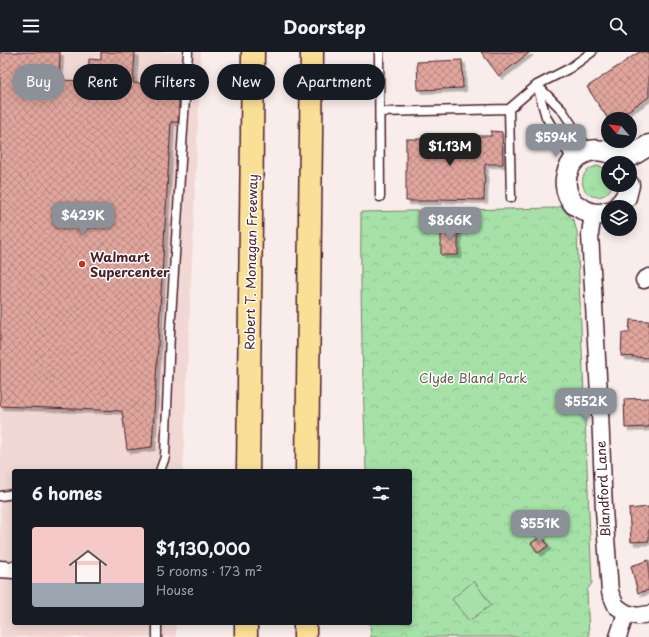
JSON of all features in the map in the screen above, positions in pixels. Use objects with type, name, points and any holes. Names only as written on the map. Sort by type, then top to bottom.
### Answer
[{"type":"highway","name":"Robert T. Monagan Freeway","points":[[248,469],[253,52]]},
{"type":"highway","points":[[307,469],[312,52]]},
{"type":"highway","points":[[246,625],[246,637]]},
{"type":"highway","points":[[305,625],[305,637]]},
{"type":"street","points":[[632,156],[649,145]]},
{"type":"street","points":[[601,213],[586,212],[575,204],[567,191],[566,177],[571,163],[581,156],[597,149],[612,152],[616,156]]},
{"type":"street","name":"Blandford Lane","points":[[601,213],[590,234],[604,510],[610,592],[616,606],[626,613]]},
{"type":"street","points":[[0,569],[12,570]]},
{"type":"street","points":[[618,637],[626,613],[637,616],[649,614]]},
{"type":"lane","points":[[161,469],[165,457],[170,333],[188,52]]},
{"type":"lane","points":[[379,52],[380,197]]},
{"type":"lane","points":[[380,112],[509,109],[537,85],[570,68],[592,52]]},
{"type":"lane","points":[[537,85],[562,110],[581,156]]},
{"type":"lane","points":[[537,85],[546,117],[581,156]]},
{"type":"lane","points":[[509,109],[511,198]]},
{"type":"lane","points":[[0,496],[12,494]]},
{"type":"lane","points":[[157,637],[158,625]]},
{"type":"shaded area","name":"Walmart Supercenter","points":[[0,52],[201,52],[200,64],[140,64],[140,100],[199,100],[183,469],[12,469],[12,625],[176,625],[176,637],[0,637]]},
{"type":"green space","points":[[597,166],[601,167],[601,192],[608,192],[602,196],[595,197],[585,191],[583,180],[589,169]]},
{"type":"green space","name":"Clyde Bland Park","points":[[560,206],[574,221],[577,232],[592,583],[587,590],[589,637],[371,637],[370,625],[412,625],[412,469],[366,469],[361,309],[361,212],[556,208]]},
{"type":"green space","points":[[474,581],[491,605],[469,621],[452,599]]},
{"type":"building","name":"Walmart Supercenter","points":[[0,52],[60,52],[60,64],[12,64],[12,100],[65,100],[65,80],[73,80],[73,100],[132,100],[132,64],[89,64],[89,59],[101,60],[101,52],[135,52],[133,83],[140,83],[140,100],[179,100],[178,122],[171,122],[152,447],[127,450],[122,411],[0,406]]},
{"type":"building","points":[[481,52],[530,52],[499,76]]},
{"type":"building","points":[[639,52],[649,52],[649,97],[626,112],[603,112],[587,87]]},
{"type":"building","points":[[462,60],[463,88],[418,90],[417,62]]},
{"type":"building","points":[[491,131],[502,132],[503,164],[485,164],[484,200],[439,199],[439,201],[406,201],[406,139],[456,139],[456,136],[491,136]]},
{"type":"building","points":[[441,227],[458,227],[458,255],[441,255]]},
{"type":"building","points":[[630,320],[649,321],[649,358],[621,356],[622,333],[629,333]]},
{"type":"building","points":[[649,398],[649,427],[625,428],[624,399]]},
{"type":"building","points":[[649,507],[649,541],[631,542],[629,509]]},
{"type":"building","points":[[542,536],[548,546],[538,553],[531,543]]},
{"type":"building","points":[[649,560],[649,590],[638,593],[631,566]]},
{"type":"place","name":"Walmart Supercenter","points":[[82,264]]}]
